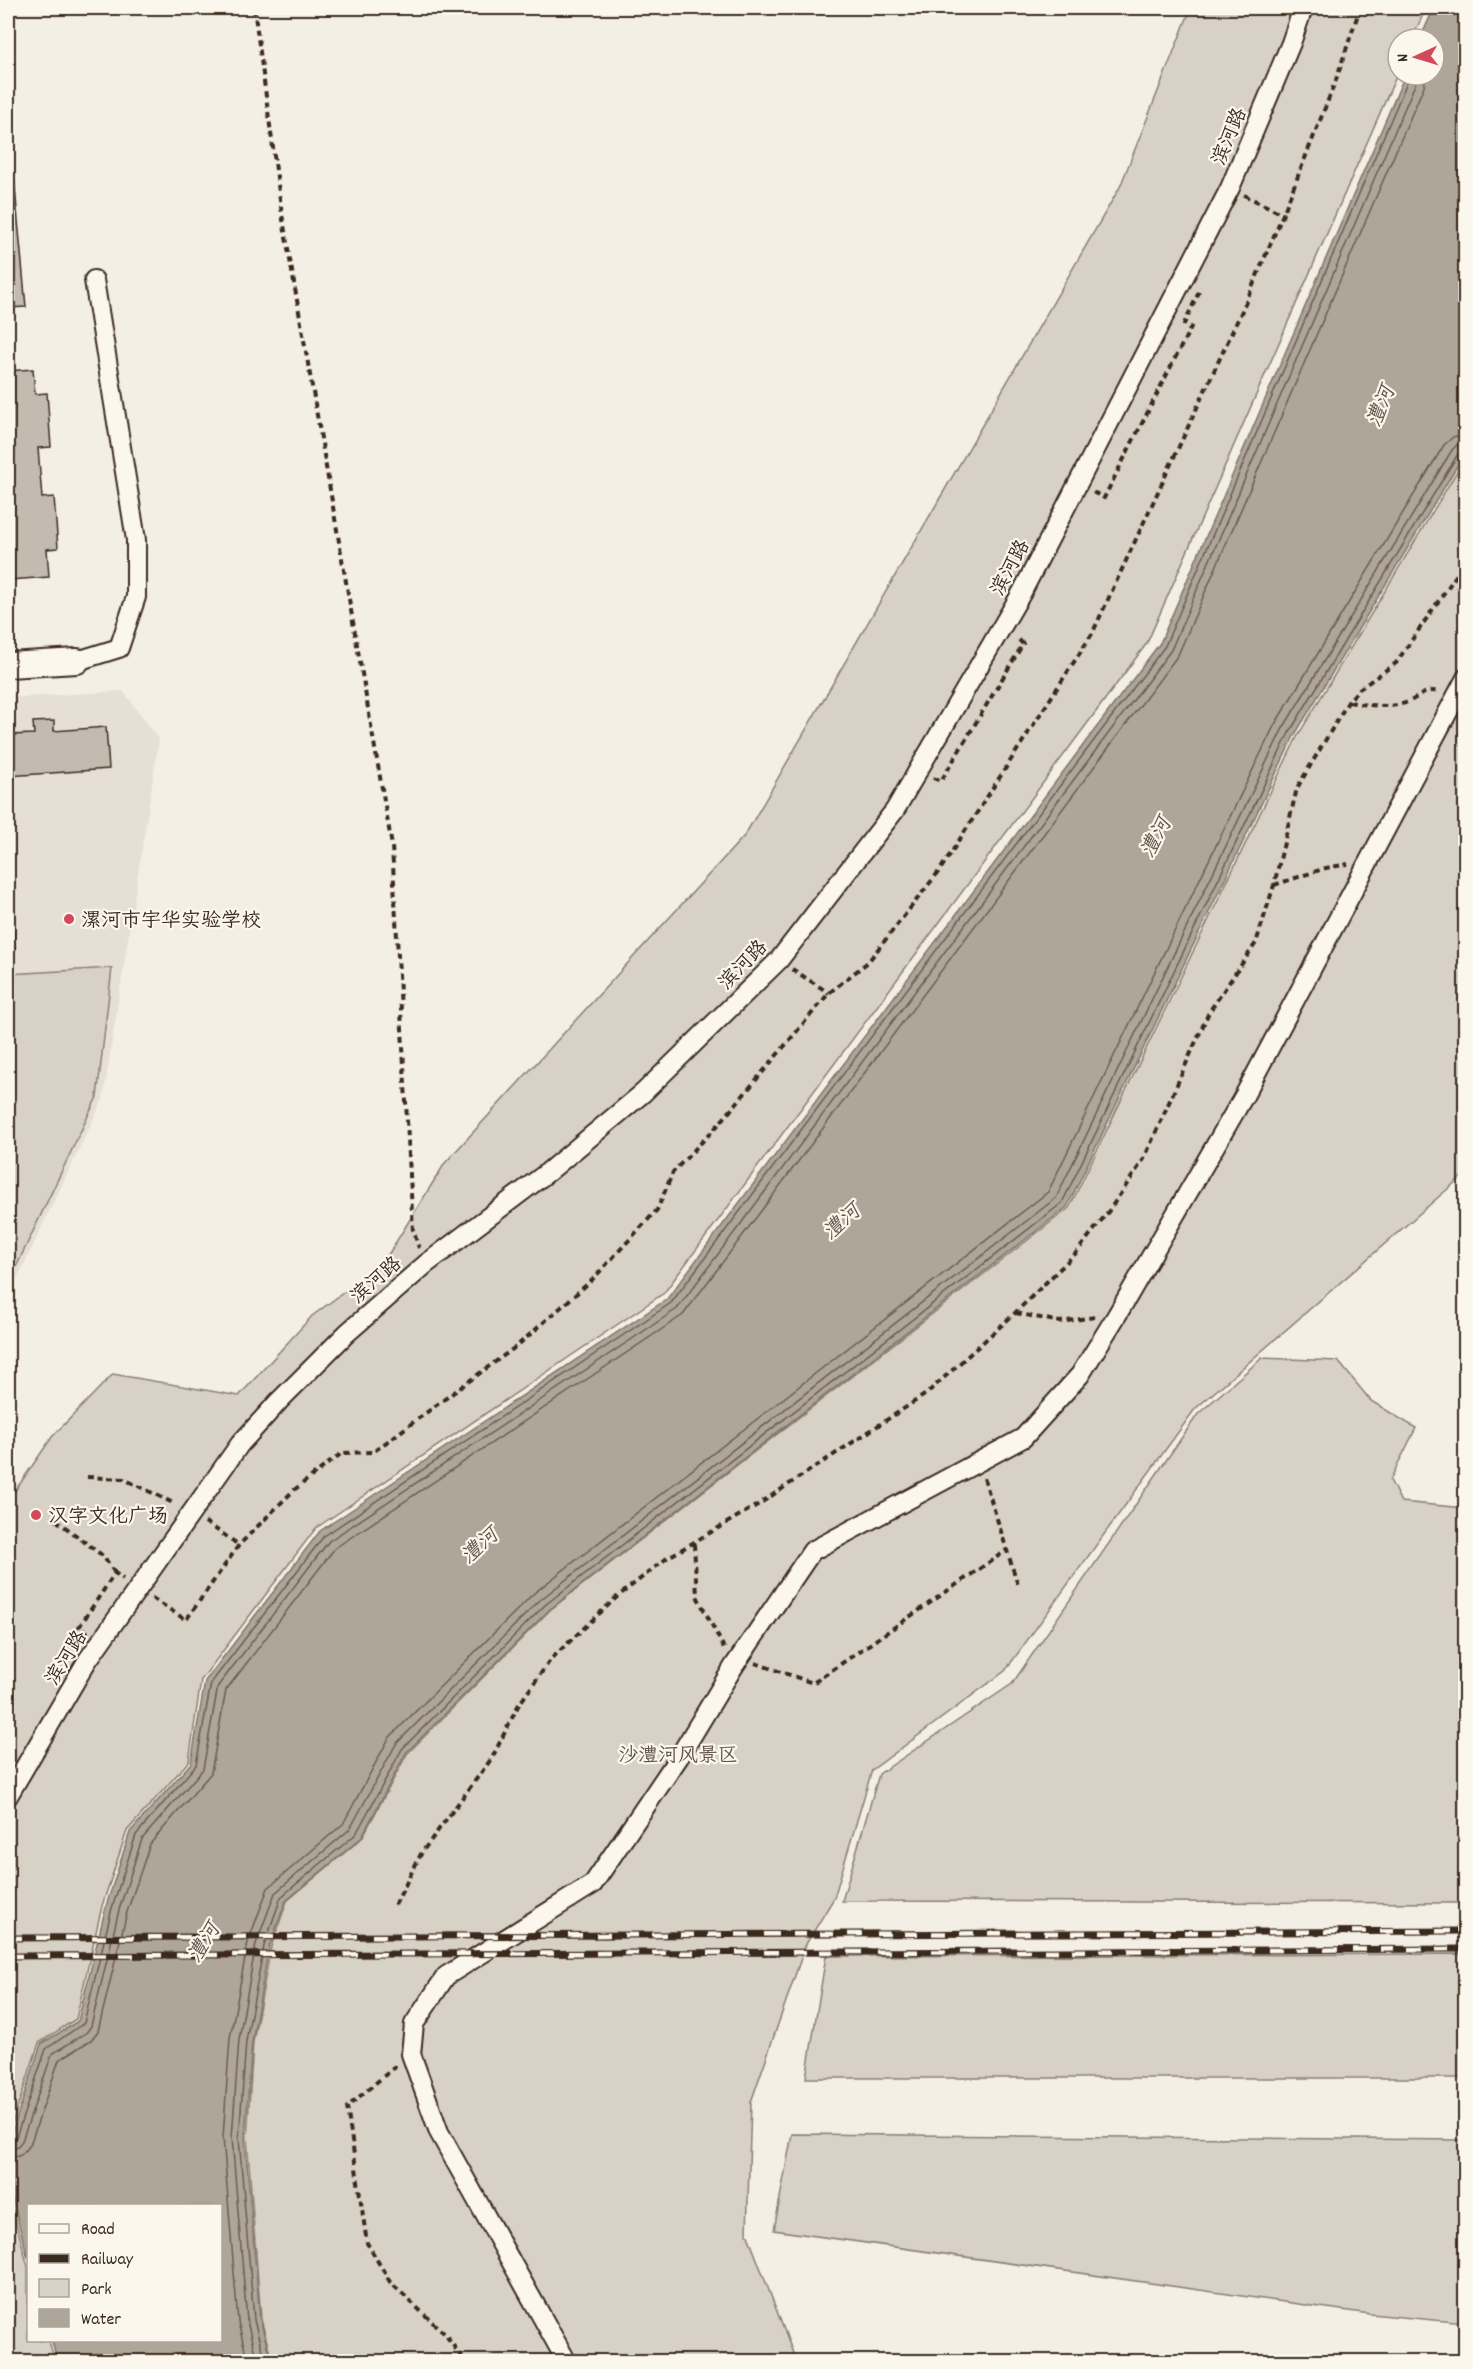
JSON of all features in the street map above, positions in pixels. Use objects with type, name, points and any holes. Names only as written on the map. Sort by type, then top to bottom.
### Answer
[{"type":"street","name":"滨河路","points":[[8,1796],[100,1642],[240,1444],[347,1333],[426,1264],[548,1172],[643,1093],[779,960],[896,810],[1021,594],[1230,188],[1291,43],[1303,8]]},
{"type":"street","points":[[8,665],[77,661],[119,648],[136,597],[136,540],[94,280]]},
{"type":"street","points":[[567,2361],[439,2132],[411,2054],[414,2024],[446,1976],[593,1884],[812,1551],[1023,1438],[1080,1375],[1118,1315],[1244,1096],[1461,685]]},
{"type":"path","points":[[254,8],[282,214],[392,846],[413,1230],[426,1264]]},
{"type":"path","points":[[1230,188],[1283,214]]},
{"type":"path","points":[[395,1905],[422,1852],[492,1758],[518,1706],[551,1659],[617,1597],[667,1558],[759,1504],[926,1394],[1016,1313],[1076,1253],[1108,1212],[1144,1159],[1209,1012],[1256,943],[1274,885],[1297,788],[1348,702],[1358,690],[1396,663],[1466,561]]},
{"type":"path","points":[[1348,702],[1375,706],[1407,702],[1426,690],[1461,685]]},
{"type":"path","points":[[1274,885],[1326,868],[1369,860]]},
{"type":"path","points":[[779,960],[828,993]]},
{"type":"path","points":[[1016,1313],[1060,1322],[1118,1315]]},
{"type":"path","points":[[979,1463],[1018,1586]]},
{"type":"path","points":[[87,1477],[124,1479],[144,1487],[239,1545]]},
{"type":"path","points":[[56,1520],[103,1556],[115,1573],[186,1620]]},
{"type":"path","points":[[694,1544],[697,1596],[737,1662],[813,1683],[1007,1550]]},
{"type":"path","points":[[100,1642],[79,1627],[115,1573]]},
{"type":"path","points":[[411,2054],[347,2106],[367,2243],[390,2282],[445,2334],[465,2361]]},
{"type":"shaded area","name":"漯河市宇华实验学校","points":[[123,691],[159,739],[103,1099],[8,1298],[8,698]]},
{"type":"green space","points":[[1191,8],[1426,8],[1417,27],[1386,27],[1386,87],[1391,87],[1147,643],[664,1293],[316,1528],[201,1680],[189,1761],[127,1831],[102,1906],[76,2019],[39,2043],[8,2136],[8,1501],[52,1437],[113,1374],[239,1396],[312,1316],[383,1263],[445,1163],[745,835],[1120,187]]},
{"type":"green space","name":"沙澧河风景区","points":[[1465,458],[1465,1174],[1195,1409],[1005,1671],[872,1770],[834,1898],[806,1944],[751,2102],[747,2233],[796,2361],[272,2361],[261,2319],[247,2138],[253,2042],[271,1947],[287,1901],[362,1838],[407,1754],[550,1610],[1069,1208],[1297,737]]},
{"type":"green space","points":[[112,968],[97,1097],[8,1284],[8,974]]},
{"type":"green space","points":[[1262,1358],[1338,1361],[1371,1401],[1416,1428],[1390,1480],[1401,1502],[1465,1508],[1465,1903],[842,1901],[879,1774],[1012,1684],[1198,1414]]},
{"type":"green space","points":[[1465,1954],[1465,2078],[806,2078],[826,1956]]},
{"type":"green space","points":[[792,2134],[1465,2140],[1465,2323],[1370,2314],[774,2230]]},
{"type":"green space","points":[[8,2192],[27,2263],[27,2342],[49,2342],[55,2361],[8,2361]]},
{"type":"water","name":"澧河","points":[[1434,8],[1465,8],[1465,453],[1294,736],[1067,1207],[549,1610],[406,1753],[361,1838],[286,1901],[269,1947],[252,2042],[245,2138],[260,2319],[271,2361],[57,2361],[52,2342],[222,2342],[222,2204],[27,2204],[27,2254],[8,2183],[8,2144],[41,2044],[78,2021],[106,1906],[130,1832],[191,1763],[205,1681],[320,1531],[667,1299],[1160,643],[1400,87],[1446,87],[1446,27],[1425,27]]},
{"type":"building","points":[[11,144],[26,307],[8,308],[8,145]]},
{"type":"building","points":[[33,369],[35,394],[47,393],[51,447],[38,448],[42,498],[54,497],[58,548],[47,549],[49,577],[10,580],[8,371]]},
{"type":"building","points":[[54,721],[54,731],[106,727],[109,769],[8,776],[8,735],[34,734],[33,722]]},
{"type":"building","points":[[8,846],[15,951],[8,951]]},
{"type":"railway","points":[[8,1938],[1466,1931]]},
{"type":"railway","points":[[8,1956],[1466,1949]]},
{"type":"place","name":"漯河市宇华实验学校","points":[[69,919]]},
{"type":"place","name":"汉字文化广场","points":[[36,1515]]}]
